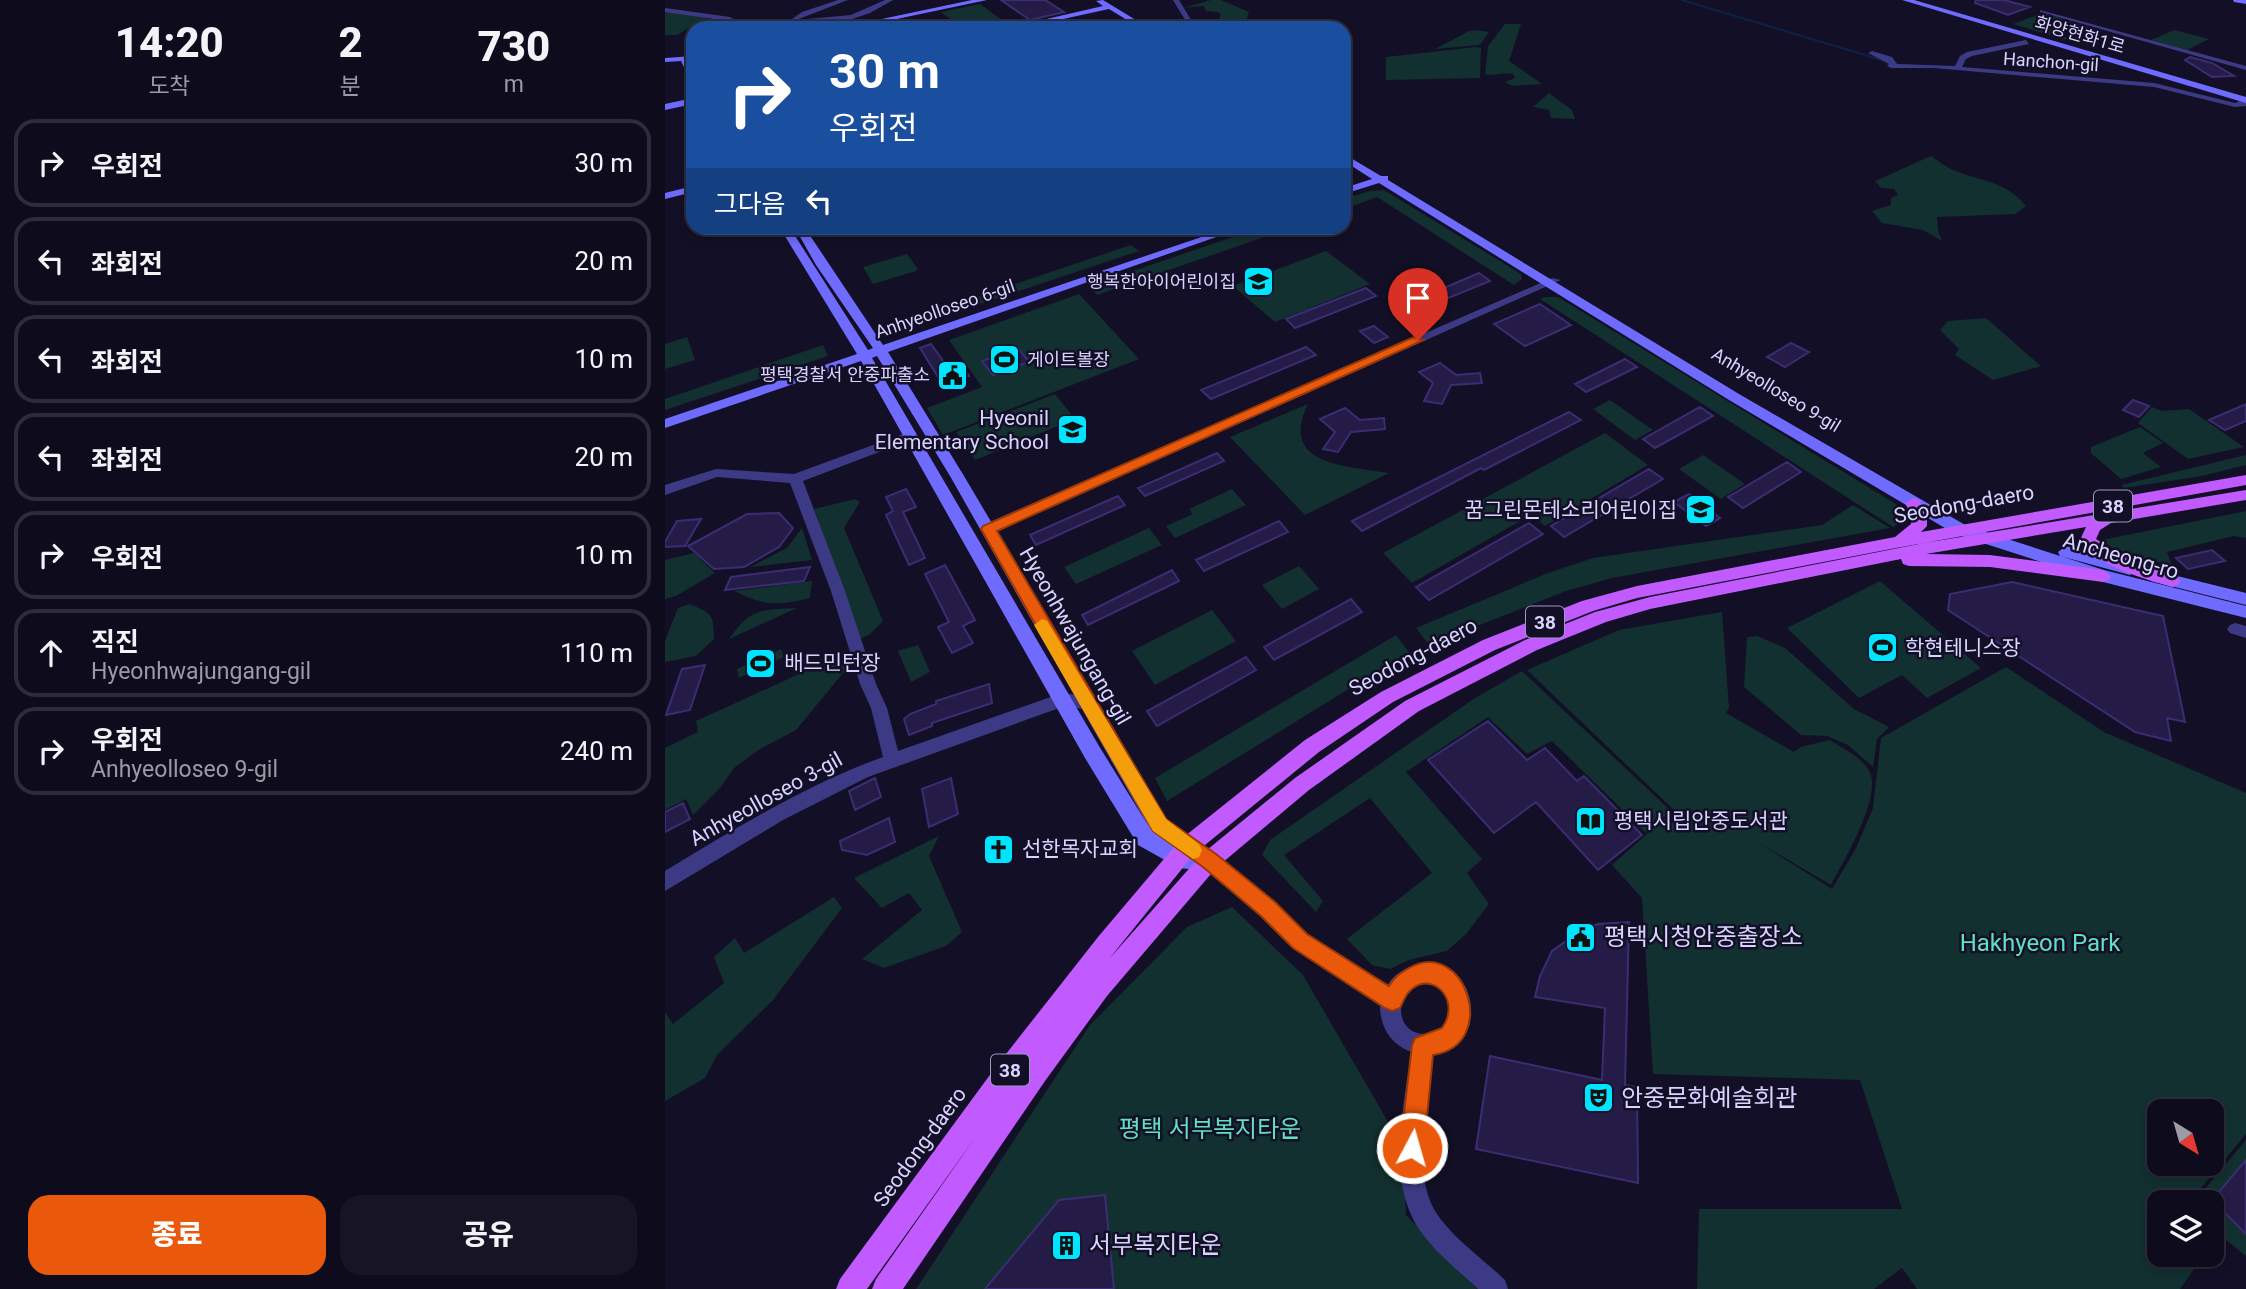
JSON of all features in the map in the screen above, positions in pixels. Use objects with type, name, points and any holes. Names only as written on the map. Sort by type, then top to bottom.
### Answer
[{"type":"main road","name":"Seodong-daero","points":[[850,1289],[1004,1077],[1106,945],[1183,852],[1312,746],[1387,697],[1489,645],[1588,606],[1637,592],[1896,542],[1975,532],[2246,480]]},
{"type":"main road","name":"Seodong-daero","points":[[886,1289],[1036,1072],[1099,988],[1209,861],[1348,749],[1412,706],[1520,650],[1601,617],[1650,603],[1867,561],[1975,532],[2004,535],[2246,495]]},
{"type":"main road","points":[[1896,542],[1919,526],[1919,514],[1913,503]]},
{"type":"main road","points":[[2106,519],[2090,531],[2088,540],[2091,544],[2102,552],[2172,580]]},
{"type":"main road","points":[[1867,561],[1990,561],[2103,576]]},
{"type":"street","points":[[665,5],[674,0]]},
{"type":"street","points":[[792,21],[804,13],[845,0]]},
{"type":"street","points":[[815,21],[852,17],[890,0]]},
{"type":"street","points":[[876,21],[975,0]]},
{"type":"street","points":[[872,21],[983,0]]},
{"type":"street","points":[[1089,0],[1131,21]]},
{"type":"street","points":[[1099,0],[1124,21]]},
{"type":"street","points":[[1176,0],[1189,21]]},
{"type":"street","name":"화양현화1로","points":[[1906,0],[2246,99]]},
{"type":"street","name":"화양현화1로","points":[[1913,0],[2246,99]]},
{"type":"street","points":[[1047,21],[1108,9]]},
{"type":"street","points":[[1056,21],[1108,9]]},
{"type":"street","points":[[665,10],[735,21]]},
{"type":"street","points":[[2042,11],[2246,68]]},
{"type":"street","points":[[913,13],[924,21]]},
{"type":"street","points":[[1958,68],[1963,58],[1970,54],[2026,42]]},
{"type":"street","name":"Hanchon-gil","points":[[1872,53],[1889,60],[1893,65],[2154,85],[2235,105],[2243,105],[2246,99]]},
{"type":"street","points":[[665,59],[686,63]]},
{"type":"street","points":[[665,105],[686,100]]},
{"type":"street","points":[[1351,154],[1380,176]]},
{"type":"street","points":[[1351,161],[1913,503],[1975,532]]},
{"type":"street","points":[[1351,182],[1380,176]]},
{"type":"street","points":[[1351,188],[1380,176]]},
{"type":"street","points":[[665,198],[686,193]]},
{"type":"street","points":[[790,235],[871,351],[911,435],[1062,700],[1145,838],[1209,861],[1268,909],[1300,941],[1392,1001]]},
{"type":"street","name":"Hyeonhwajungang-gil","points":[[804,235],[871,351],[988,529],[1086,702],[1160,825],[1183,852]]},
{"type":"street","name":"Anhyeolloseo 6-gil","points":[[665,424],[1198,235]]},
{"type":"street","name":"Anhyeolloseo 6-gil","points":[[665,416],[871,351],[1216,235]]},
{"type":"street","points":[[970,538],[1552,281]]},
{"type":"street","name":"Anhyeolloseo 9-gil","points":[[1552,281],[1975,532]]},
{"type":"street","points":[[665,490],[716,472],[795,479],[911,435]]},
{"type":"street","points":[[795,479],[879,708],[892,760]]},
{"type":"street","name":"Ancheong-ro","points":[[1975,532],[2103,576],[2246,612]]},
{"type":"street","name":"Ancheong-ro","points":[[2004,535],[2246,599]]},
{"type":"street","name":"Anhyeolloseo 3-gil","points":[[665,882],[778,814],[892,760],[1062,700],[1086,702]]},
{"type":"street","points":[[1420,973],[1441,976],[1457,991],[1461,1013],[1450,1036],[1439,1043],[1423,1045],[1404,1039],[1396,1029],[1392,1017],[1392,1001],[1401,984],[1420,973]]},
{"type":"street","points":[[1423,1045],[1412,1148],[1416,1199],[1428,1221],[1496,1289]]},
{"type":"green space","points":[[1221,0],[1249,12],[1246,21],[1217,21],[1221,15],[1218,12],[1206,11],[1204,6],[1183,8]]},
{"type":"green space","points":[[980,4],[1002,20],[953,21],[941,12]]},
{"type":"green space","points":[[665,11],[709,17],[702,21],[686,21],[686,30],[677,35],[665,35]]},
{"type":"green space","points":[[2043,13],[2064,19],[2048,23],[2047,26],[2069,39],[2013,24]]},
{"type":"green space","points":[[1505,24],[1521,24],[1509,61],[1542,84],[1512,86],[1505,82],[1515,78],[1513,74],[1485,74],[1488,46]]},
{"type":"green space","points":[[2174,30],[2209,39],[2187,50],[2151,40]]},
{"type":"green space","points":[[1469,31],[1489,32],[1480,45],[1435,49]]},
{"type":"green space","points":[[1481,48],[1480,78],[1386,80],[1386,57]]},
{"type":"green space","points":[[1549,93],[1572,110],[1575,119],[1551,118],[1549,110],[1533,107]]},
{"type":"green space","points":[[1931,156],[1953,170],[2002,187],[2026,206],[2015,214],[1937,217],[1942,241],[1923,230],[1882,223],[1872,211],[1891,205],[1891,198],[1898,195],[1894,189],[1881,188],[1875,181]]},
{"type":"green space","points":[[1384,190],[1521,274],[1522,279],[1514,285],[1377,197],[1351,206],[1351,197]]},
{"type":"green space","points":[[1238,235],[1270,235],[1097,295],[1089,286]]},
{"type":"green space","points":[[1131,245],[1139,251],[905,329],[881,334],[878,330]]},
{"type":"green space","points":[[1326,251],[1370,284],[1275,322],[1233,286]]},
{"type":"green space","points":[[907,254],[918,269],[916,271],[873,284],[863,267]]},
{"type":"green space","points":[[1079,294],[1139,359],[943,435],[927,408],[982,387],[949,340]]},
{"type":"green space","points":[[1558,297],[1904,509],[1906,519],[1893,527],[1540,299]]},
{"type":"green space","points":[[1986,318],[2041,366],[1993,380],[1955,355],[1959,349],[1940,330],[1948,321]]},
{"type":"green space","points":[[687,337],[695,360],[665,369],[665,344]]},
{"type":"green space","points":[[823,345],[828,356],[665,410],[665,399]]},
{"type":"green space","points":[[1055,394],[1075,419],[975,460],[956,432]]},
{"type":"green space","points":[[1610,400],[1653,430],[1635,440],[1593,409]]},
{"type":"green space","points":[[1308,404],[1301,424],[1302,440],[1309,451],[1321,459],[1337,464],[1389,473],[1305,515],[1230,437]]},
{"type":"green space","points":[[2152,407],[2162,411],[2189,409],[2244,447],[2188,459],[2138,423]]},
{"type":"green space","points":[[2140,427],[2163,443],[2143,453],[2161,467],[2121,479],[2091,453],[2091,447]]},
{"type":"green space","points":[[1605,433],[1648,465],[1545,526],[1531,515],[1412,583],[1383,553]]},
{"type":"green space","points":[[1703,455],[1745,484],[1721,499],[1679,469]]},
{"type":"green space","points":[[2246,455],[2246,465],[2202,476],[2124,488],[2121,485]]},
{"type":"green space","points":[[1232,489],[1246,505],[1175,538],[1166,526],[1193,514],[1189,509]]},
{"type":"green space","points":[[855,499],[860,502],[844,528],[883,621],[869,635],[860,639],[814,509]]},
{"type":"green space","points":[[1853,505],[1890,528],[1612,578],[1566,591],[1429,645],[1416,628],[1548,573],[1593,558],[1822,525]]},
{"type":"green space","points":[[2246,511],[2246,538],[2234,536],[2167,552],[2172,566],[2115,550],[2102,540]]},
{"type":"green space","points":[[802,528],[812,560],[750,567],[787,548]]},
{"type":"green space","points":[[1149,528],[1162,545],[1076,584],[1064,567]]},
{"type":"green space","points":[[694,553],[715,573],[676,596],[665,599],[665,560]]},
{"type":"green space","points":[[1299,566],[1319,589],[1282,609],[1262,585]]},
{"type":"green space","points":[[812,581],[810,598],[789,602],[763,602],[734,591]]},
{"type":"green space","name":"학현테니스장","points":[[1880,581],[1981,668],[1927,698],[1902,675],[1859,698],[1787,628]]},
{"type":"green space","points":[[689,604],[710,616],[714,639],[696,656],[665,662],[665,641],[678,608]]},
{"type":"green space","points":[[797,608],[729,639],[750,616],[774,609]]},
{"type":"green space","points":[[1212,610],[1236,641],[1155,685],[1132,651]]},
{"type":"green space","name":"Hakhyeon Park","points":[[1722,612],[1729,708],[1726,713],[1794,752],[1801,747],[1829,740],[1850,752],[1868,769],[1872,780],[1867,810],[1831,885],[1759,843],[1832,889],[1856,848],[1873,808],[1881,738],[2006,667],[2104,732],[2246,793],[2246,1134],[2224,1160],[2224,1099],[2147,1099],[2147,1176],[2211,1176],[2199,1190],[2147,1190],[2147,1267],[2196,1267],[2180,1289],[1917,1289],[1902,1268],[1874,1289],[1697,1289],[1699,1209],[1902,1209],[1860,1080],[1653,1074],[1642,898],[1612,865],[1674,810],[1527,670],[1619,630]]},
{"type":"green space","points":[[1396,635],[1411,655],[1373,674],[1167,801],[1155,778]]},
{"type":"green space","points":[[1757,636],[1785,648],[1854,709],[1889,727],[1877,739],[1873,767],[1848,745],[1827,736],[1801,735],[1744,687],[1747,637]]},
{"type":"green space","points":[[918,645],[930,672],[911,682],[898,651]]},
{"type":"green space","name":"배드민턴장","points":[[781,649],[784,657],[739,678],[737,669]]},
{"type":"green space","points":[[843,654],[848,667],[796,730],[760,749],[734,768],[721,787],[693,815],[686,799],[665,810],[665,748],[698,732],[696,721]]},
{"type":"green space","points":[[1522,671],[1671,811],[1646,833],[1552,741],[1527,754],[1488,717],[1406,772],[1482,859],[1467,873],[1489,904],[1466,934],[1447,951],[1409,960],[1390,969],[1372,965],[1347,939],[1432,873],[1370,798],[1284,855],[1323,901],[1316,912],[1262,855],[1270,840],[1475,698]]},
{"type":"green space","points":[[939,836],[929,856],[962,932],[946,946],[884,968],[862,959],[922,910],[909,893],[882,908],[854,878]]},
{"type":"green space","points":[[834,897],[842,908],[773,1000],[717,1055],[705,1078],[665,1101],[665,1012],[673,1024],[724,983],[714,957],[735,938],[744,953]]},
{"type":"green space","name":"평택 서부복지타운","points":[[1232,907],[1303,975],[1402,1146],[1406,1215],[1477,1289],[916,1289],[1090,1025],[1187,927]]},
{"type":"green space","points":[[2246,1140],[2246,1256],[2224,1239],[2224,1190],[2204,1190],[2216,1176],[2224,1176],[2224,1166]]},
{"type":"building","points":[[1001,0],[1045,0],[1064,12],[1030,20]]},
{"type":"building","points":[[1976,0],[2004,0],[2030,7],[2008,15],[1975,3]]},
{"type":"building","points":[[2065,22],[2087,28],[2102,38],[2081,39],[2059,24]]},
{"type":"building","points":[[2190,57],[2212,63],[2234,76],[2212,77],[2185,60]]},
{"type":"building","points":[[1479,273],[1490,281],[1434,304],[1423,297]]},
{"type":"building","points":[[1366,288],[1376,296],[1295,328],[1286,319]]},
{"type":"building","points":[[1540,304],[1571,325],[1525,346],[1494,324]]},
{"type":"building","points":[[1374,326],[1388,337],[1374,343],[1360,331]]},
{"type":"building","points":[[1791,343],[1809,352],[1785,367],[1767,357]]},
{"type":"building","points":[[931,344],[949,369],[962,365],[969,376],[943,385],[920,348]]},
{"type":"building","points":[[1306,347],[1316,355],[1211,399],[1201,390]]},
{"type":"building","points":[[1018,348],[1029,362],[993,375],[982,361]]},
{"type":"building","points":[[1625,359],[1637,367],[1586,392],[1575,384]]},
{"type":"building","points":[[1440,363],[1456,375],[1480,373],[1482,383],[1451,385],[1442,404],[1424,401],[1433,383],[1419,372]]},
{"type":"building","points":[[2133,400],[2149,406],[2139,417],[2123,410]]},
{"type":"building","points":[[2246,404],[2246,421],[2225,430],[2209,420]]},
{"type":"building","points":[[1700,407],[1713,416],[1655,448],[1643,439]]},
{"type":"building","points":[[1345,408],[1360,420],[1384,418],[1385,429],[1351,432],[1338,452],[1323,449],[1335,432],[1320,419]]},
{"type":"building","points":[[1569,412],[1581,420],[1484,470],[1481,468],[1362,531],[1352,521]]},
{"type":"building","points":[[1217,453],[1224,461],[1145,496],[1138,488]]},
{"type":"building","points":[[1787,462],[1801,472],[1743,508],[1728,497]]},
{"type":"building","points":[[1649,469],[1663,479],[1564,537],[1551,526]]},
{"type":"building","points":[[906,489],[916,507],[903,512],[925,558],[909,565],[886,515],[893,511],[886,497]]},
{"type":"building","name":"꿈그린몬테소리어린이집","points":[[1689,494],[1720,518],[1706,526],[1674,502]]},
{"type":"building","points":[[1118,496],[1125,505],[1036,545],[1030,535]]},
{"type":"building","points":[[779,513],[793,528],[779,547],[744,567],[714,569],[688,546],[747,514]]},
{"type":"building","points":[[701,519],[685,546],[665,547],[677,521]]},
{"type":"building","points":[[1279,521],[1288,532],[1204,571],[1196,560]]},
{"type":"building","points":[[1529,523],[1543,534],[1429,600],[1416,587]]},
{"type":"building","points":[[2212,550],[2225,561],[2188,569],[2176,558]]},
{"type":"building","points":[[945,565],[975,620],[963,626],[973,643],[952,653],[938,627],[949,622],[925,574]]},
{"type":"building","points":[[810,567],[804,581],[725,590],[731,577]]},
{"type":"building","points":[[1172,570],[1179,581],[1088,625],[1082,615]]},
{"type":"building","points":[[2012,582],[2163,616],[2185,722],[2167,718],[2171,741],[2135,732],[1948,610],[1950,594]]},
{"type":"building","points":[[1351,599],[1362,612],[1274,660],[1264,647]]},
{"type":"building","points":[[1246,657],[1256,670],[1157,726],[1147,711]]},
{"type":"building","points":[[705,665],[690,710],[666,715],[682,669]]},
{"type":"building","points":[[989,684],[992,703],[932,723],[932,726],[909,735],[904,719],[910,714],[936,704],[936,701]]},
{"type":"building","points":[[1488,721],[1527,760],[1545,748],[1577,781],[1584,776],[1642,835],[1598,870],[1536,802],[1494,833],[1428,760]]},
{"type":"building","points":[[875,778],[881,797],[855,810],[849,791]]},
{"type":"building","points":[[951,778],[958,814],[929,827],[922,789]]},
{"type":"building","points":[[683,803],[690,819],[665,832],[665,812]]},
{"type":"building","points":[[889,818],[895,842],[867,855],[842,850],[840,841]]},
{"type":"building","points":[[1629,922],[1625,1085],[1637,1087],[1638,1183],[1476,1149],[1490,1056],[1602,1080],[1605,1008],[1535,997],[1540,976],[1552,951],[1582,930],[1598,924]]},
{"type":"building","points":[[2246,1160],[2246,1234],[2224,1212],[2224,1190],[2220,1190]]},
{"type":"building","name":"서부복지타운","points":[[1105,1195],[1114,1289],[985,1289],[1059,1200]]},
{"type":"waterway","points":[[1682,0],[1885,61]]},
{"type":"slow traffic","points":[[1042,625],[1160,825],[1193,850]]},
{"type":"place","name":"행복한아이어린이집","points":[[1259,282]]},
{"type":"place","name":"게이트볼장","points":[[1004,360]]},
{"type":"place","name":"평택경찰서 안중파출소","points":[[953,375]]},
{"type":"place","name":"Hyeonil Elementary School","points":[[1072,430]]},
{"type":"place","name":"꿈그린몬테소리어린이집","points":[[1700,510]]},
{"type":"place","name":"학현테니스장","points":[[1882,648]]},
{"type":"place","name":"배드민턴장","points":[[761,663]]},
{"type":"place","name":"평택시립안중도서관","points":[[1591,821]]},
{"type":"place","name":"선한목자교회","points":[[999,849]]},
{"type":"place","name":"평택시청안중출장소","points":[[1581,937]]},
{"type":"place","name":"안중문화예술회관","points":[[1598,1098]]},
{"type":"place","name":"서부복지타운","points":[[1066,1245]]},
{"type":"route","points":[[1412,1148],[1423,1045],[1439,1043],[1450,1036],[1457,1025],[1461,1013],[1457,991],[1441,976],[1420,973],[1401,984],[1392,1001],[1300,941],[1268,909],[1160,825],[1086,702],[988,529],[1418,340]]}]
